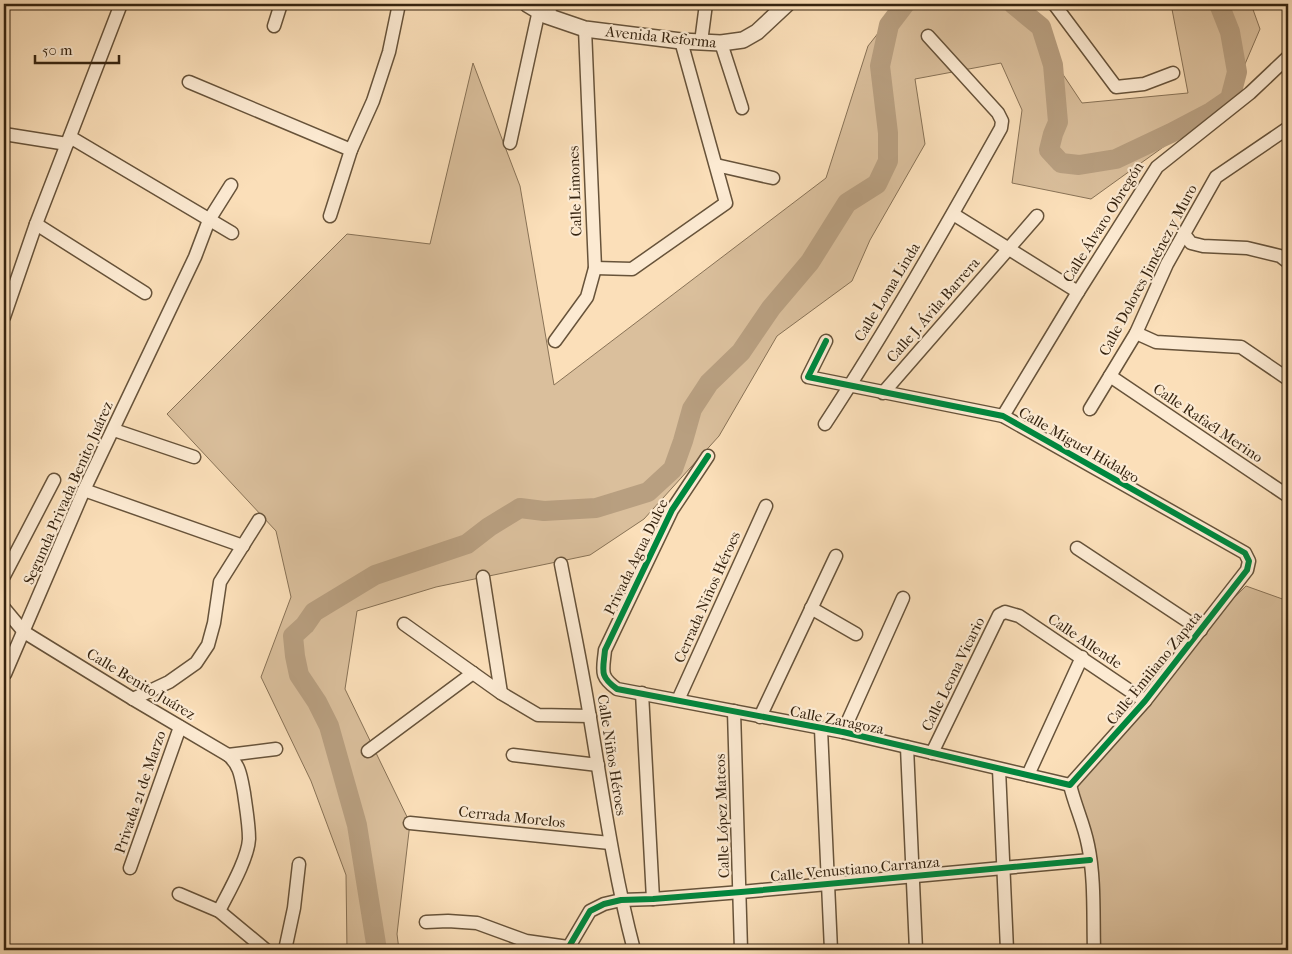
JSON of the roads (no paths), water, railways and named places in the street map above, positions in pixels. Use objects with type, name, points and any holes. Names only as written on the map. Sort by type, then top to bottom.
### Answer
[{"type":"street","points":[[4,317],[36,224],[121,4]]},
{"type":"street","points":[[274,26],[281,4]]},
{"type":"street","points":[[330,216],[351,150],[373,102],[389,52],[399,4]]},
{"type":"street","points":[[701,42],[706,4]]},
{"type":"street","name":"Avenida Reforma","points":[[541,9],[585,29],[681,42],[721,43],[743,40],[757,32],[787,4]]},
{"type":"street","points":[[1054,4],[1116,87],[1144,84],[1173,73]]},
{"type":"street","points":[[510,143],[541,9]]},
{"type":"street","name":"Calle Limones","points":[[555,341],[587,298],[595,268],[585,29]]},
{"type":"street","name":"Calle Loma Linda","points":[[825,424],[850,387],[953,214],[1001,128],[1002,121],[998,113],[928,36]]},
{"type":"street","points":[[595,268],[632,269],[726,203],[681,42]]},
{"type":"street","points":[[721,43],[742,108]]},
{"type":"street","name":"Calle Álvaro Obregón","points":[[1004,416],[1078,292],[1157,167],[1250,93],[1288,57]]},
{"type":"street","points":[[189,82],[351,150]]},
{"type":"street","name":"Calle Dolores Jiménez y Muro","points":[[1090,409],[1136,333],[1167,264],[1216,177],[1288,128]]},
{"type":"street","points":[[4,134],[68,141],[232,233]]},
{"type":"street","points":[[716,166],[773,178]]},
{"type":"street","name":"Segunda Privada Benito Juárez","points":[[5,674],[84,490],[195,257],[209,220],[230,186]]},
{"type":"street","points":[[953,214],[1078,292]]},
{"type":"street","name":"Calle J. Ávila Barrera","points":[[883,393],[1037,216]]},
{"type":"street","points":[[36,224],[145,294]]},
{"type":"street","points":[[1184,234],[1191,242],[1203,246],[1247,248],[1280,256],[1288,262]]},
{"type":"street","points":[[1136,333],[1156,342],[1241,347],[1288,379]]},
{"type":"street","name":"Calle Miguel Hidalgo","points":[[826,341],[808,377],[850,387],[1004,416],[1245,553],[1250,561]]},
{"type":"street","name":"Calle Rafaél Merino","points":[[1110,376],[1288,496]]},
{"type":"street","points":[[114,430],[194,457]]},
{"type":"street","name":"Privada Agua Dulce","points":[[604,675],[604,650],[672,510],[708,456]]},
{"type":"street","points":[[4,576],[54,480]]},
{"type":"street","points":[[84,490],[243,546]]},
{"type":"street","name":"Cerrada Niños Héroes","points":[[678,700],[766,506]]},
{"type":"street","points":[[133,699],[169,682],[196,663],[208,645],[214,623],[220,582],[260,520]]},
{"type":"street","points":[[1077,548],[1201,630]]},
{"type":"street","points":[[760,717],[836,556]]},
{"type":"street","name":"Calle Emiliano Zapata","points":[[1070,786],[1145,702],[1247,570],[1250,561]]},
{"type":"street","name":"Calle Niños Héroes","points":[[561,564],[590,716],[610,843],[625,900],[634,950]]},
{"type":"street","points":[[483,577],[501,693]]},
{"type":"street","points":[[843,732],[903,598]]},
{"type":"street","name":"Calle Benito Juárez","points":[[4,608],[24,632],[133,699],[228,754]]},
{"type":"street","points":[[811,608],[856,634]]},
{"type":"street","name":"Calle Allende","points":[[1005,612],[1019,616],[1145,702]]},
{"type":"street","name":"Calle Leona Vicario","points":[[932,753],[1000,616],[1005,612]]},
{"type":"street","points":[[404,624],[473,674],[538,715],[590,716]]},
{"type":"street","points":[[1028,775],[1082,658]]},
{"type":"street","points":[[368,751],[473,674]]},
{"type":"street","name":"Calle Zaragoza","points":[[604,675],[607,681],[618,689],[843,732],[1070,786]]},
{"type":"street","points":[[642,693],[648,899]]},
{"type":"street","name":"Calle López Mateos","points":[[734,711],[742,950]]},
{"type":"street","name":"Privada 21 de Marzo","points":[[130,868],[180,727]]},
{"type":"street","points":[[821,729],[831,950]]},
{"type":"street","points":[[906,747],[916,950]]},
{"type":"street","points":[[228,754],[276,748]]},
{"type":"street","points":[[219,911],[249,842],[248,816],[240,771],[236,761],[228,754]]},
{"type":"street","points":[[513,755],[598,764]]},
{"type":"street","points":[[999,769],[1007,950]]},
{"type":"street","points":[[1070,786],[1083,822],[1090,860],[1094,950]]},
{"type":"street","name":"Cerrada Morelos","points":[[410,822],[610,843]]},
{"type":"street","name":"Calle Venustiano Carranza","points":[[568,949],[590,911],[604,904],[625,900],[741,892],[1090,860]]},
{"type":"street","points":[[284,950],[294,908],[299,864]]},
{"type":"street","points":[[179,894],[219,911],[266,950]]},
{"type":"street","points":[[426,922],[448,921],[477,924],[526,941],[568,949]]},
{"type":"waterway","points":[[377,950],[357,825],[329,726],[317,702],[299,675],[293,636],[305,625],[314,612],[375,575],[467,544],[489,527],[520,508],[544,511],[596,508],[648,492],[673,469],[692,409],[709,383],[741,352],[771,308],[810,262],[847,203],[877,184],[888,161],[888,133],[880,66],[889,25],[905,4]]},
{"type":"waterway","points":[[1013,4],[1041,27],[1053,65],[1058,122],[1049,150],[1061,163],[1079,165],[1116,159],[1211,112],[1230,99],[1237,72],[1230,32],[1219,4]]}]
